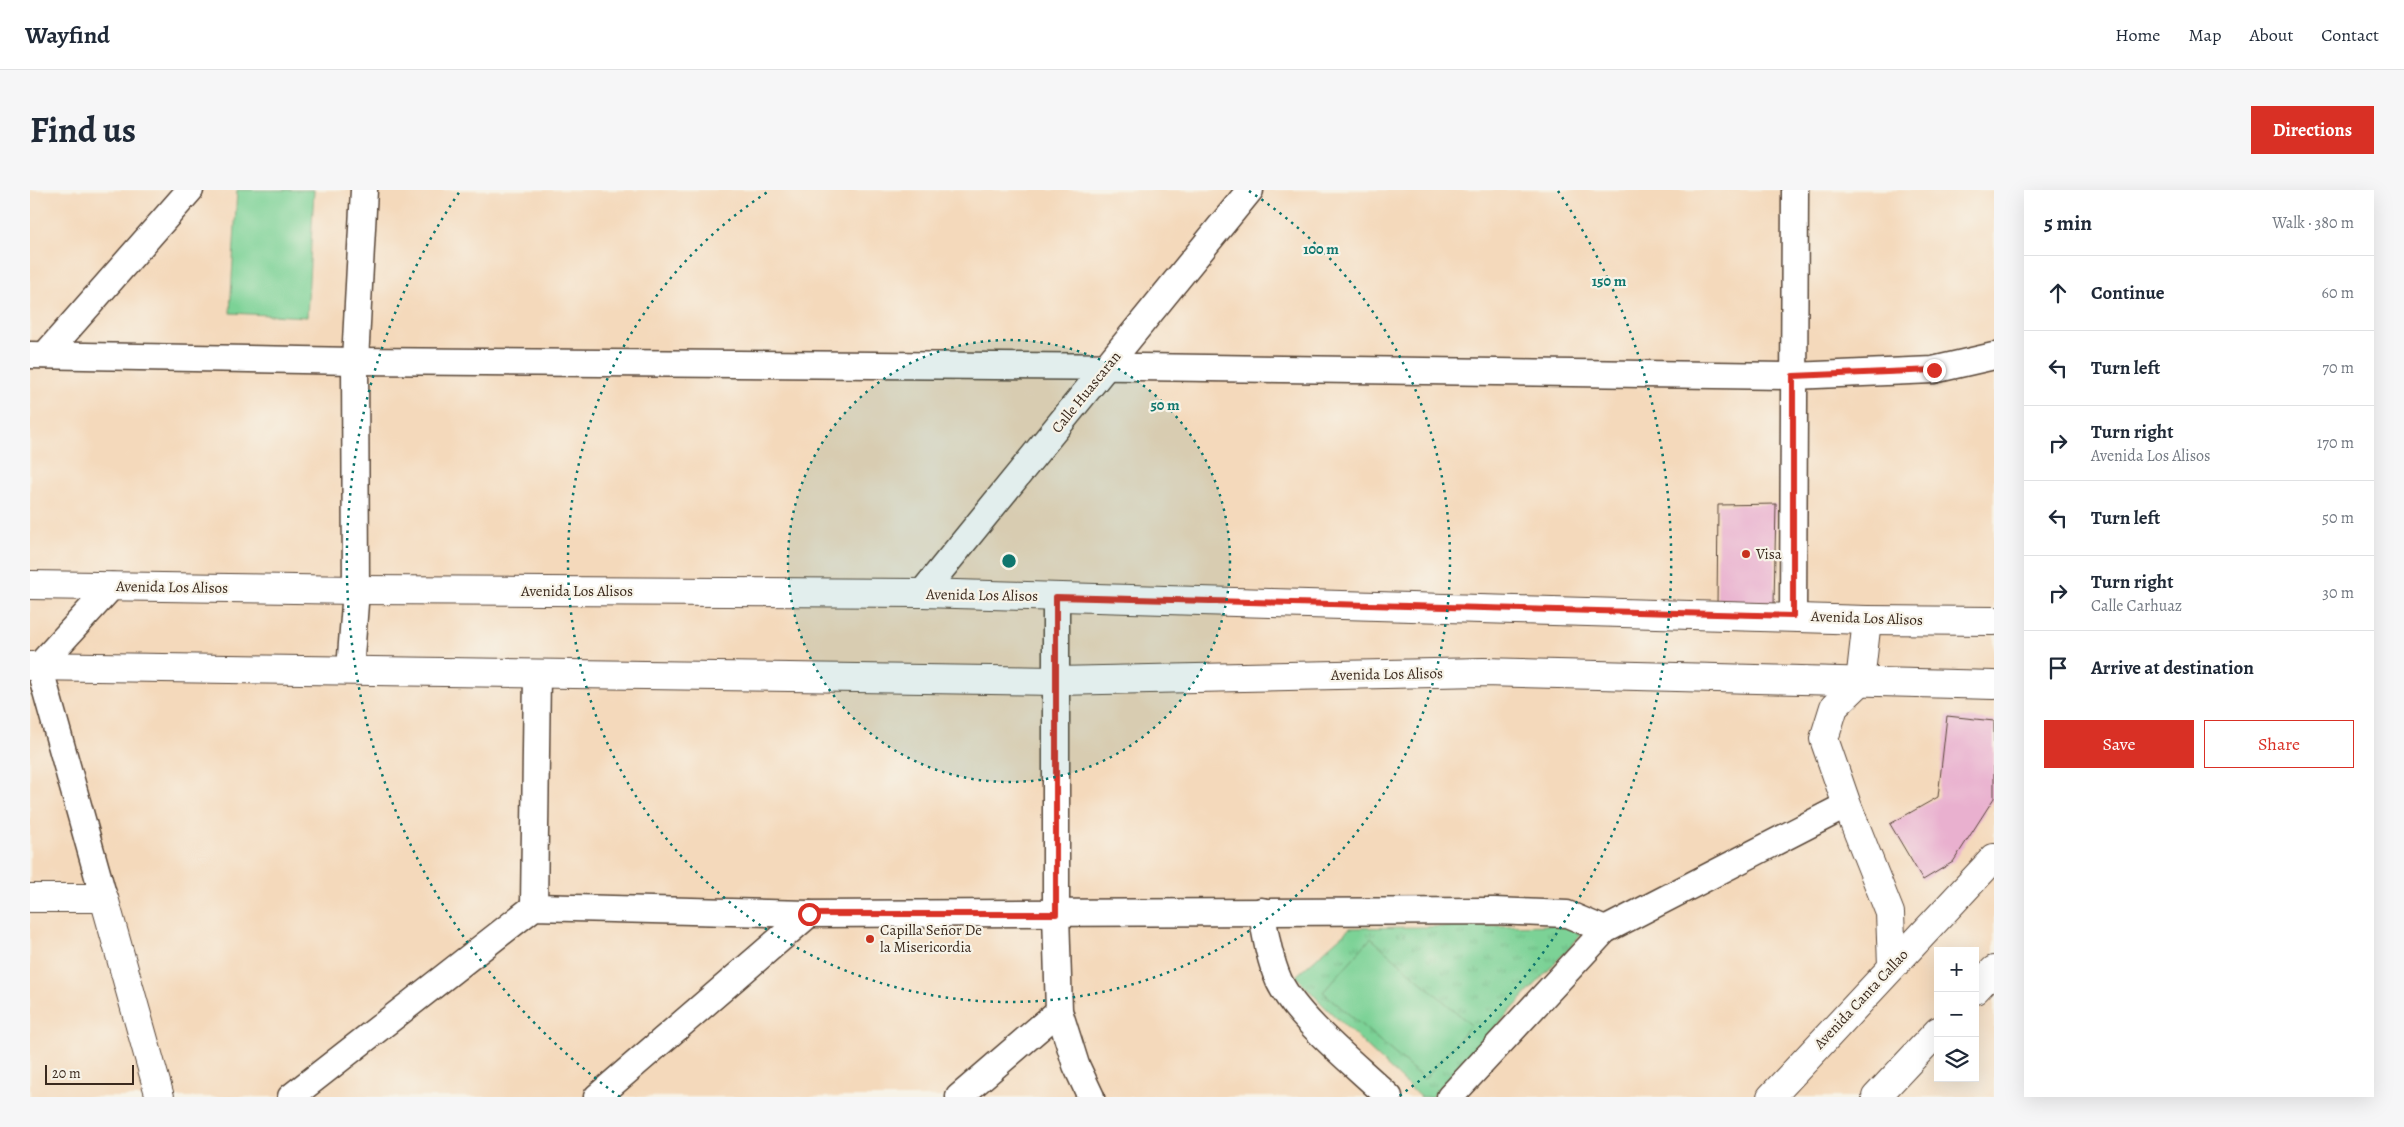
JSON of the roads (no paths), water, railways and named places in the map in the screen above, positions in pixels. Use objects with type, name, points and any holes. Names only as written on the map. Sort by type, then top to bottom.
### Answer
[{"type":"main road","name":"Avenida Los Alisos","points":[[30,585],[356,590],[922,593],[1793,616],[1867,620],[1994,621]]},
{"type":"main road","points":[[1867,620],[1860,682],[1834,707],[1824,739],[1847,805],[1890,913],[1892,965]]},
{"type":"main road","name":"Avenida Los Alisos","points":[[34,666],[1056,681],[1483,672],[1994,685]]},
{"type":"main road","name":"Avenida Canta Callao","points":[[1771,1097],[1892,965],[1994,858]]},
{"type":"main road","points":[[30,898],[104,898],[160,1097]]},
{"type":"main road","points":[[1979,986],[1994,970]]},
{"type":"main road","points":[[1876,1097],[1934,1035]]},
{"type":"street","points":[[37,355],[190,190]]},
{"type":"street","points":[[350,670],[356,590],[355,361],[364,190]]},
{"type":"street","name":"Calle Huascaran","points":[[922,593],[1250,190]]},
{"type":"street","points":[[1793,616],[1795,190]]},
{"type":"street","points":[[37,355],[355,361],[1106,366],[1793,376],[1934,370],[1994,356]]},
{"type":"street","points":[[104,898],[34,666],[112,586]]},
{"type":"street","points":[[1056,597],[1056,914],[1059,1011],[1076,1065],[1091,1097]]},
{"type":"street","points":[[534,907],[537,674]]},
{"type":"street","points":[[1450,1097],[1606,930],[1847,805]]},
{"type":"street","points":[[291,1097],[534,907],[809,914],[1485,910],[1567,914],[1606,930]]},
{"type":"street","points":[[1262,911],[1268,952],[1280,983],[1304,1017],[1389,1097]]},
{"type":"street","points":[[597,1097],[809,914]]},
{"type":"street","points":[[959,1097],[1059,1011]]},
{"type":"place","name":"Visa","points":[[1746,554]]},
{"type":"place","name":"Capilla Señor De la Misericordia","points":[[870,939]]}]
